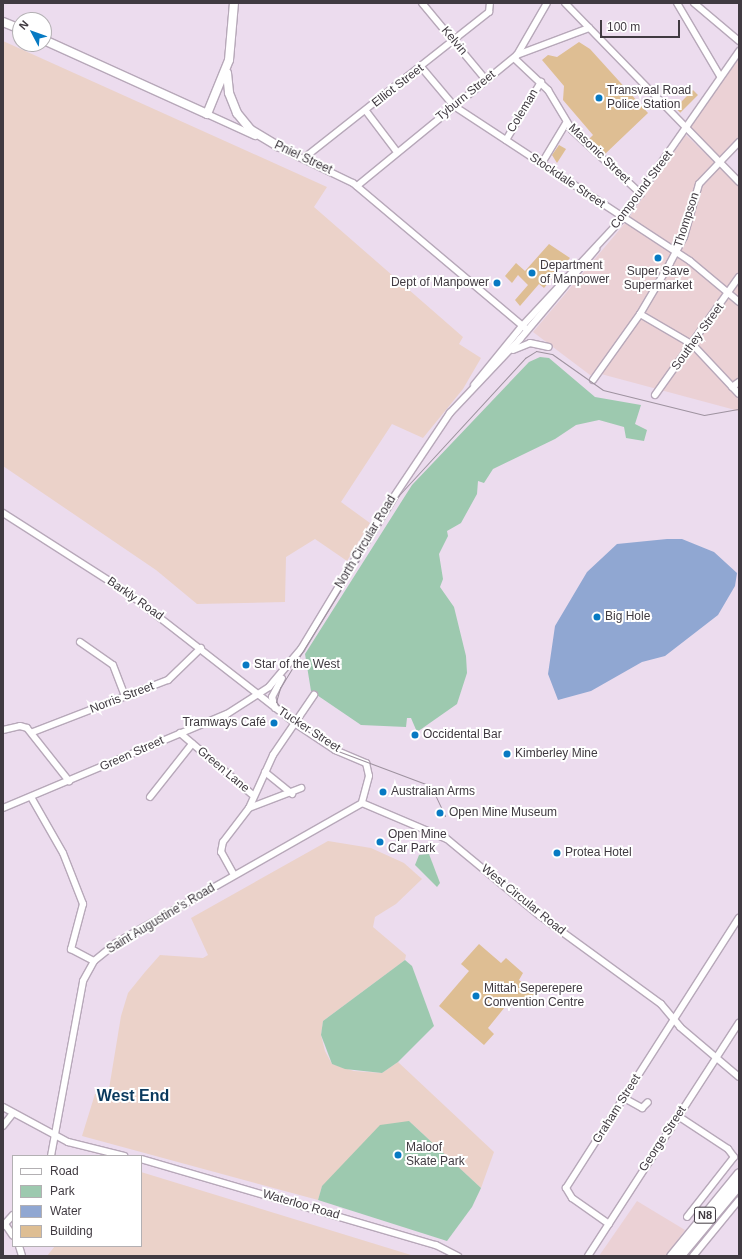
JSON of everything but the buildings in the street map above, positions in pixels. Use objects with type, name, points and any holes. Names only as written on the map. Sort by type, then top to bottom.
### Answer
[{"type":"highway","name":"N8","points":[[671,1256],[739,1173]]},
{"type":"highway","name":"N8","points":[[679,1256],[739,1184]]},
{"type":"main road","points":[[234,3],[226,82],[237,113],[251,130],[279,147]]},
{"type":"main road","name":"Pniel Street","points":[[52,44],[206,114]]},
{"type":"main road","points":[[206,114],[229,60]]},
{"type":"street","name":"Kelvin","points":[[422,3],[486,80]]},
{"type":"street","name":"Elliot Street","points":[[304,158],[422,68],[489,12],[490,3]]},
{"type":"street","points":[[515,56],[547,3]]},
{"type":"street","points":[[565,3],[684,129],[739,182]]},
{"type":"street","points":[[677,3],[720,76]]},
{"type":"street","points":[[694,3],[739,41]]},
{"type":"street","name":"Tyburn Street","points":[[357,186],[515,56],[589,28]]},
{"type":"street","name":"Compound Street","points":[[528,330],[622,219],[641,194],[720,76],[739,51]]},
{"type":"street","name":"Masonic Street","points":[[515,56],[541,82],[566,123],[641,194]]},
{"type":"street","name":"Stockdale Street","points":[[422,68],[454,106],[542,163],[622,219],[676,252],[739,302]]},
{"type":"street","name":"Coleman","points":[[506,140],[541,82]]},
{"type":"street","points":[[366,111],[397,152]]},
{"type":"street","name":"Pniel Street","points":[[206,114],[304,158],[357,186],[528,330]]},
{"type":"street","points":[[542,163],[566,123]]},
{"type":"street","name":"Thompson","points":[[593,380],[640,314],[676,252],[698,187],[718,162],[739,142]]},
{"type":"street","name":"Compound Street","points":[[523,325],[596,249]]},
{"type":"street","name":"Southey Street","points":[[655,395],[693,345],[739,277]]},
{"type":"street","points":[[640,314],[693,345],[739,394]]},
{"type":"street","name":"North Circular Road","points":[[259,696],[293,660],[423,452],[523,325]]},
{"type":"street","name":"North Circular Road","points":[[473,387],[508,353],[528,330]]},
{"type":"street","points":[[508,353],[530,343],[549,347]]},
{"type":"street","points":[[732,387],[739,382]]},
{"type":"street","name":"Barkly Road","points":[[3,513],[128,593],[201,648],[259,696]]},
{"type":"street","points":[[80,642],[113,665],[125,697]]},
{"type":"street","name":"Norris Street","points":[[33,732],[125,697],[177,675],[201,648]]},
{"type":"street","points":[[275,709],[274,691],[293,660]]},
{"type":"street","points":[[234,875],[221,848],[249,808],[265,772],[314,695]]},
{"type":"street","name":"Tucker Street","points":[[259,696],[296,724],[335,750],[366,763],[369,776],[362,802]]},
{"type":"street","name":"Green Street","points":[[3,808],[227,714],[259,696]]},
{"type":"street","points":[[3,730],[20,726],[33,732],[70,781]]},
{"type":"street","name":"Green Lane","points":[[180,733],[254,796]]},
{"type":"street","name":"Green Lane","points":[[150,797],[192,744]]},
{"type":"street","points":[[265,772],[292,794]]},
{"type":"street","points":[[249,808],[292,794],[301,788]]},
{"type":"street","points":[[31,797],[62,853],[83,904],[71,949],[94,961]]},
{"type":"street","name":"Saint Augustine's Road","points":[[50,1155],[83,981],[94,961],[116,943],[362,802]]},
{"type":"street","name":"West Circular Road","points":[[362,802],[447,838],[547,921],[661,1004],[716,1058],[739,1077]]},
{"type":"street","name":"Graham Street","points":[[609,1224],[572,1198],[566,1188],[739,918]]},
{"type":"street","name":"George Street","points":[[588,1256],[739,1023]]},
{"type":"street","points":[[624,1098],[642,1108],[648,1102]]},
{"type":"street","points":[[3,1107],[55,1135],[121,1155]]},
{"type":"street","points":[[3,1126],[13,1113]]},
{"type":"street","points":[[678,1116],[728,1149],[734,1157],[687,1217]]},
{"type":"street","name":"Waterloo Road","points":[[142,1159],[436,1245],[458,1256]]},
{"type":"street","points":[[693,1256],[739,1200]]},
{"type":"street","points":[[12,1216],[4,1225],[12,1235]]},
{"type":"shaded area","points":[[3,41],[12,45],[12,52],[27,52],[327,187],[314,207],[463,337],[459,344],[481,358],[463,389],[423,438],[392,424],[341,502],[370,523],[347,561],[315,539],[286,557],[285,602],[197,604],[156,570],[3,466]]},
{"type":"shaded area","points":[[739,57],[739,141],[719,161],[687,125],[720,77]]},
{"type":"shaded area","points":[[686,135],[739,186],[739,411],[601,374],[594,378],[533,332],[626,222]]},
{"type":"shaded area","points":[[328,841],[371,848],[404,863],[422,879],[396,904],[375,917],[373,927],[406,955],[405,960],[323,1021],[321,1035],[325,1051],[332,1064],[354,1071],[382,1073],[398,1062],[494,1152],[481,1188],[409,1121],[322,1186],[318,1200],[82,1136],[95,1094],[108,1095],[121,1016],[128,993],[145,972],[160,955],[203,958],[208,955],[191,918]]},
{"type":"shaded area","points":[[142,1172],[413,1256],[47,1256],[54,1247],[142,1247]]},
{"type":"shaded area","points":[[637,1201],[685,1230],[666,1256],[599,1256]]},
{"type":"green space","points":[[540,357],[549,358],[595,397],[641,405],[635,424],[647,430],[644,441],[626,438],[624,427],[599,420],[576,425],[555,439],[493,469],[484,483],[478,481],[477,494],[461,523],[447,531],[448,536],[439,554],[443,579],[440,587],[454,607],[466,656],[467,673],[457,704],[417,732],[411,718],[407,718],[406,727],[361,725],[311,691],[305,654],[412,485],[529,362]]},
{"type":"green space","points":[[429,854],[440,883],[437,887],[415,865],[419,855]]},
{"type":"green space","points":[[405,960],[412,966],[434,1026],[398,1062],[382,1073],[345,1069],[332,1064],[321,1035],[323,1021]]},
{"type":"green space","name":"Maloof Skate Park","points":[[409,1121],[481,1188],[472,1207],[447,1241],[318,1200],[322,1186],[380,1125]]},
{"type":"water","points":[[682,539],[714,552],[737,573],[735,586],[718,615],[665,656],[642,662],[591,691],[558,700],[548,674],[555,626],[587,572],[617,544]]},
{"type":"tram line","points":[[445,816],[431,786],[335,750],[290,719],[276,702],[280,688],[400,494],[525,358],[536,351],[552,354],[603,390],[704,415],[739,409]]},
{"type":"place","name":"Transvaal Road Police Station","points":[[599,98]]},
{"type":"place","name":"Super Save Supermarket","points":[[658,258]]},
{"type":"place","name":"Department of Manpower","points":[[532,273]]},
{"type":"place","name":"Dept of Manpower","points":[[497,283]]},
{"type":"place","name":"Big Hole","points":[[597,617]]},
{"type":"place","name":"Star of the West","points":[[246,665]]},
{"type":"place","name":"Tramways Café","points":[[274,723]]},
{"type":"place","name":"Occidental Bar","points":[[415,735]]},
{"type":"place","name":"Kimberley Mine","points":[[507,754]]},
{"type":"place","name":"Australian Arms","points":[[383,792]]},
{"type":"place","name":"Open Mine Museum","points":[[440,813]]},
{"type":"place","name":"Open Mine Car Park","points":[[380,842]]},
{"type":"place","name":"Protea Hotel","points":[[557,853]]},
{"type":"place","name":"Mittah Seperepere Convention Centre","points":[[476,996]]},
{"type":"place","name":"Maloof Skate Park","points":[[398,1155]]},
{"type":"district","name":"West End","points":[[133,1096]]}]
